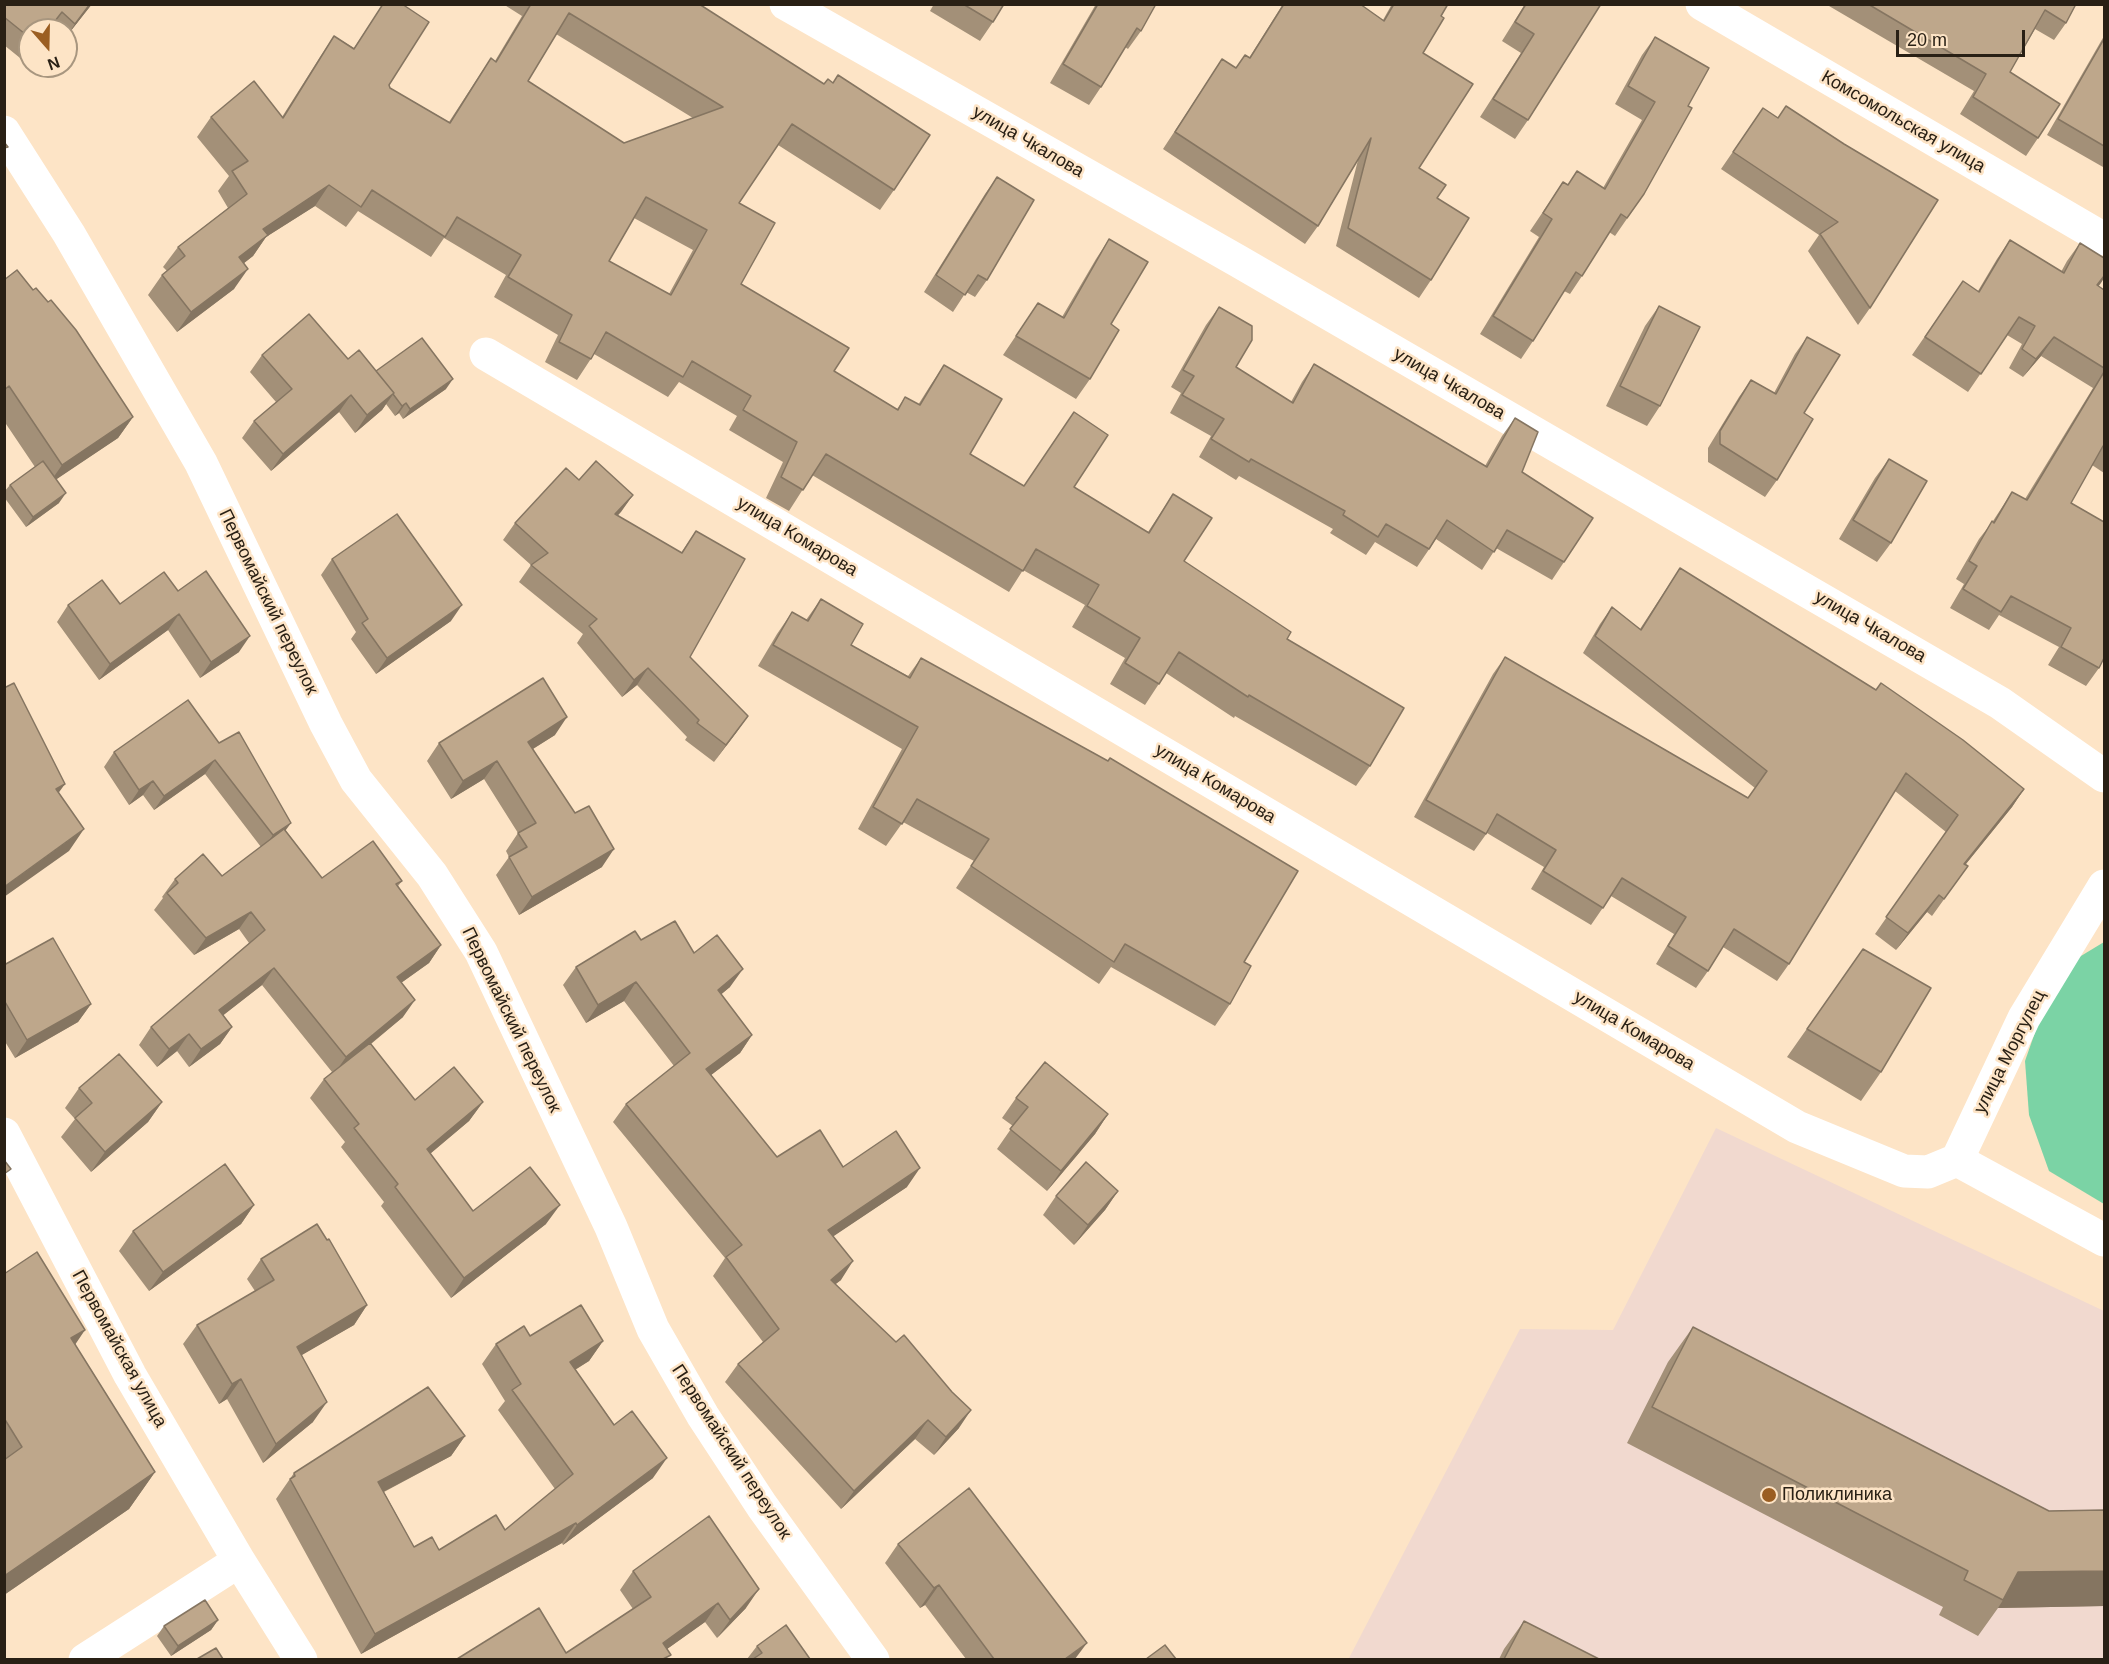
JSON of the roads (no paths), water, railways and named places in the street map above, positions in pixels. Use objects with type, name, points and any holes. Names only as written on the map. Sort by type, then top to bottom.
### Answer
[{"type":"street","name":"улица Чкалова","points":[[786,4],[1238,261],[2000,702],[2104,776]]},
{"type":"street","name":"Комсомольская улица","points":[[1702,4],[2104,239]]},
{"type":"street","name":"Первомайский переулок","points":[[4,132],[69,234],[201,464],[326,724],[356,780],[432,875],[481,952],[610,1227],[653,1329],[703,1416],[762,1506],[873,1659]]},
{"type":"street","name":"улица Комарова","points":[[486,354],[1797,1127],[1904,1171],[1928,1172],[1957,1160]]},
{"type":"street","name":"улица Моргулец","points":[[1957,1160],[2024,1018],[2104,886]]},
{"type":"street","name":"Первомайская улица","points":[[4,1134],[130,1375],[301,1659]]},
{"type":"street","points":[[1957,1160],[2104,1240]]},
{"type":"street","points":[[85,1659],[240,1561]]},
{"type":"place","name":"Поликлиника","points":[[1769,1495]]}]
